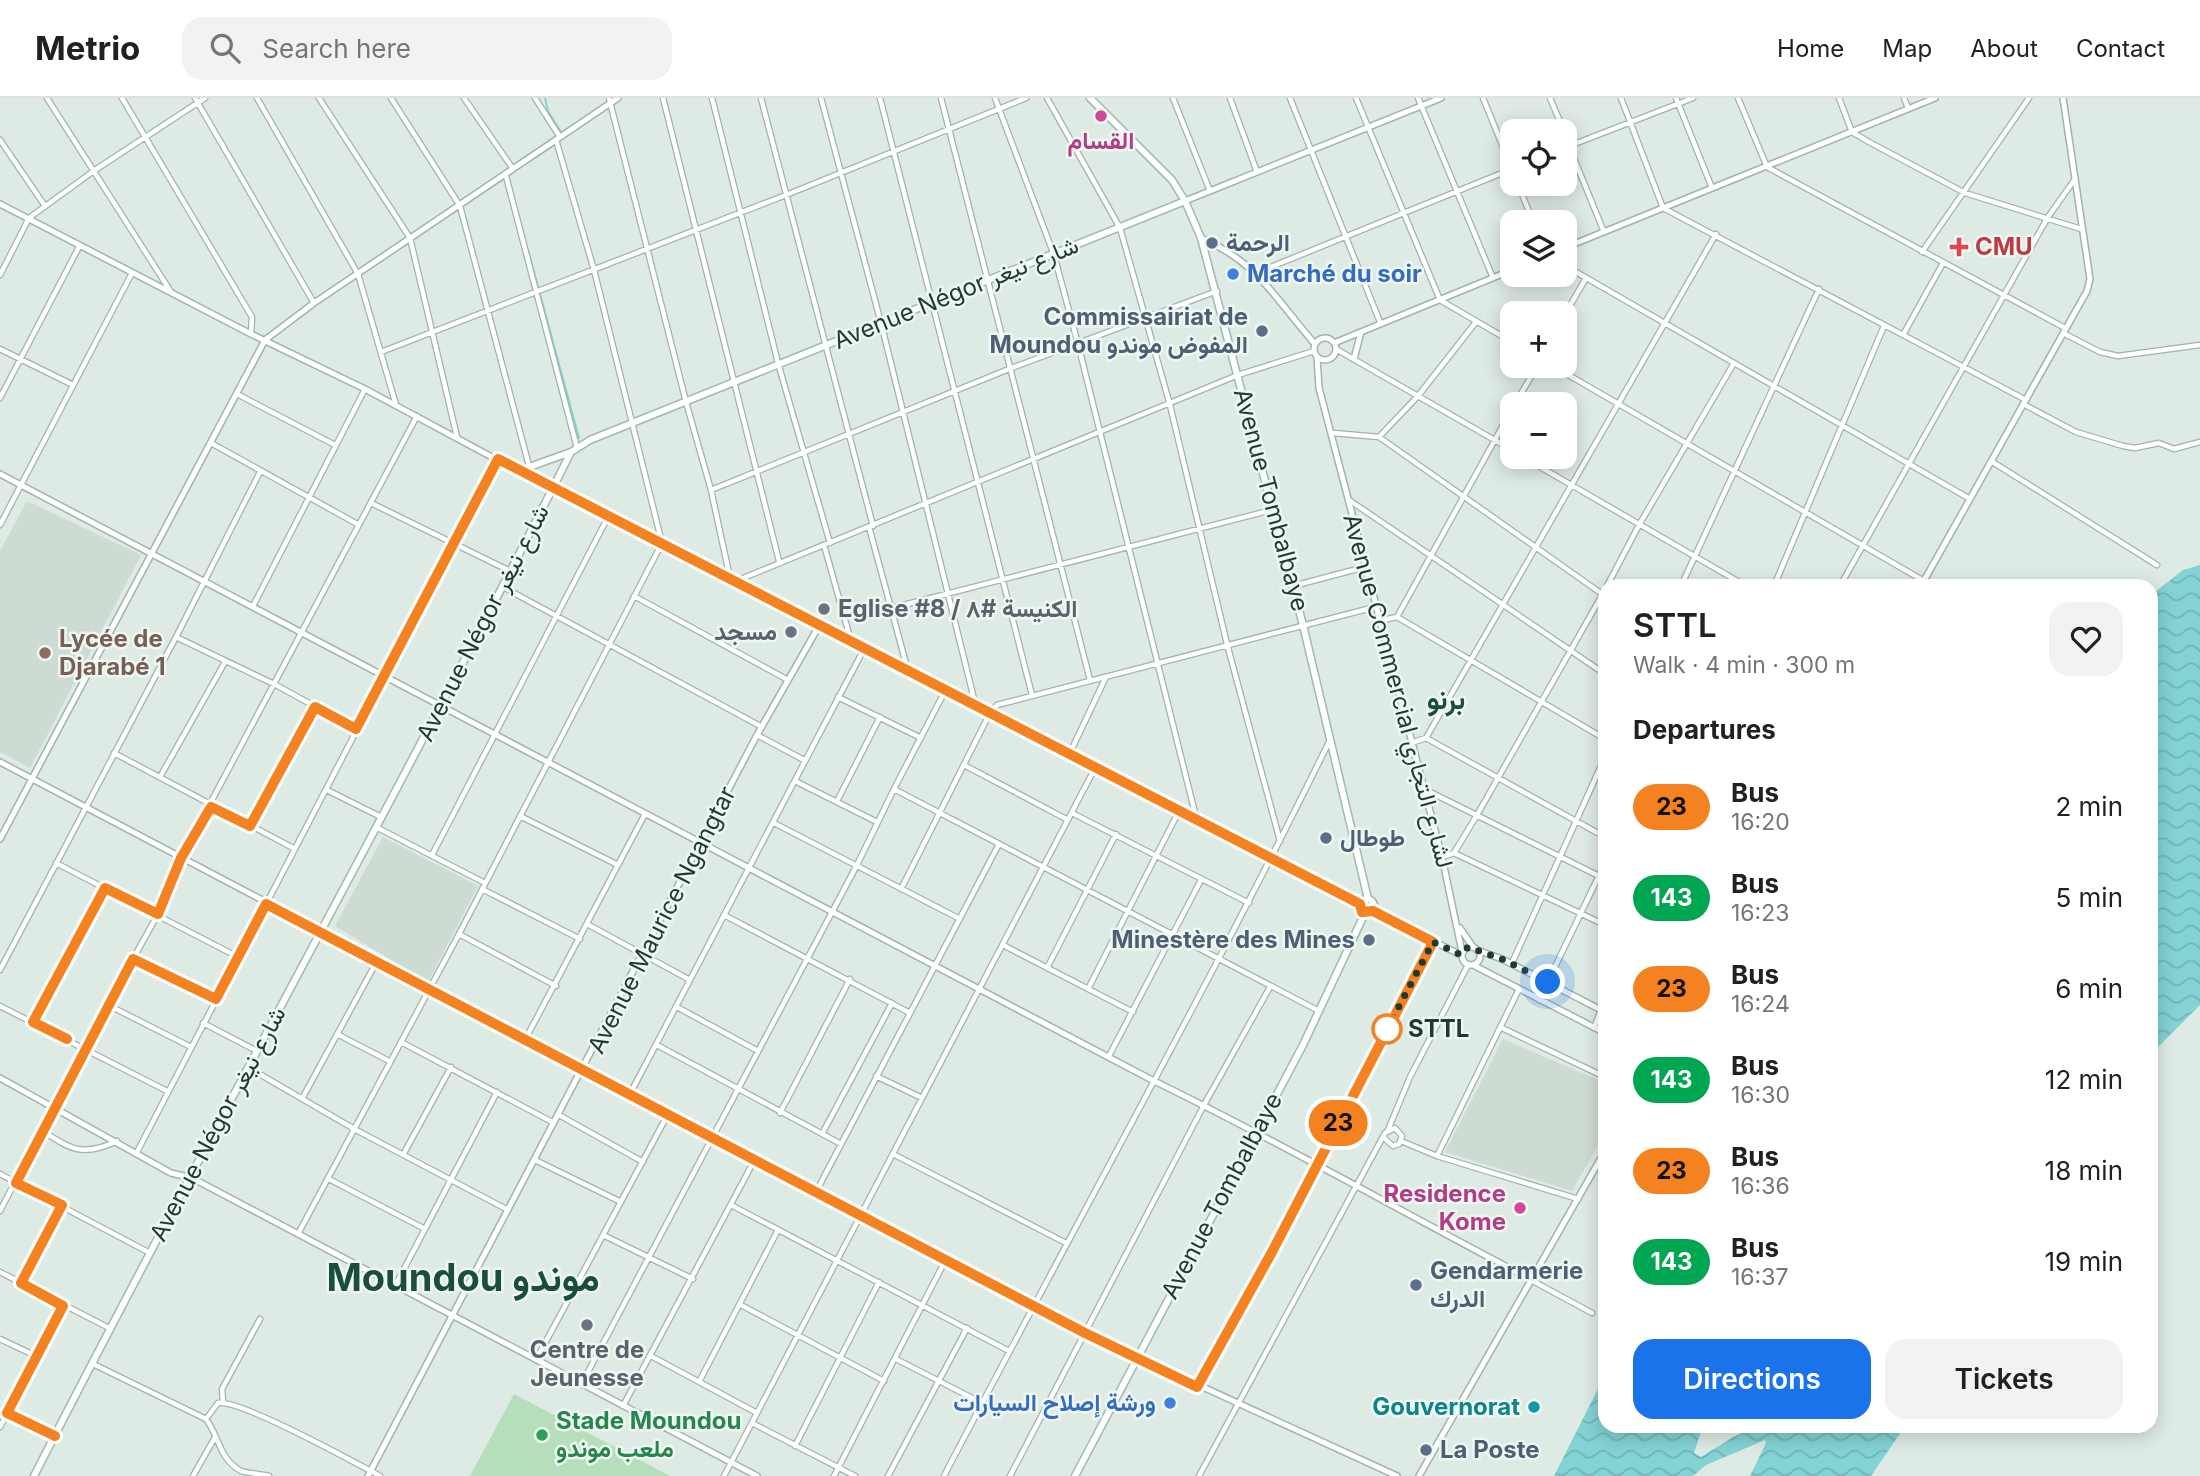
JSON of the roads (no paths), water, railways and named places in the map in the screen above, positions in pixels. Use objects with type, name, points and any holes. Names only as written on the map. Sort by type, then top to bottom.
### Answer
[{"type":"main road","name":"Avenue Tombalbaye","points":[[1074,1476],[1374,904],[1368,899],[1303,625],[1201,238],[1185,201],[1172,180],[1090,98]]},
{"type":"main road","name":"Avenue Négor شارع نيغر","points":[[34,1476],[574,450],[778,363],[1185,201]]},
{"type":"main road","points":[[518,471],[574,450]]},
{"type":"main road","points":[[1368,899],[1360,904],[1369,912]]},
{"type":"street","points":[[47,98],[171,293]]},
{"type":"street","points":[[122,98],[252,317],[251,334]]},
{"type":"street","points":[[0,275],[29,218],[95,170],[205,98]]},
{"type":"street","points":[[257,98],[358,274],[396,405]]},
{"type":"street","points":[[319,98],[410,239],[457,437]]},
{"type":"street","points":[[391,98],[460,206],[529,466]]},
{"type":"street","points":[[464,98],[513,170]]},
{"type":"street","points":[[298,1234],[356,1130],[662,543],[594,270],[558,139],[535,98]]},
{"type":"street","points":[[0,839],[265,340],[314,303],[506,176],[611,100],[618,98]]},
{"type":"street","points":[[663,98],[779,561]]},
{"type":"street","points":[[712,98],[851,641]]},
{"type":"street","points":[[761,98],[908,671]]},
{"type":"street","points":[[821,98],[881,323],[901,413],[976,707]]},
{"type":"street","points":[[880,98],[1032,695]]},
{"type":"street","points":[[941,98],[1090,680]]},
{"type":"street","points":[[995,98],[1054,255],[1159,661],[1197,822]]},
{"type":"street","points":[[381,352],[786,195],[1026,98]]},
{"type":"street","points":[[1047,98],[1120,228],[1170,405],[1227,644],[1280,841]]},
{"type":"street","points":[[1172,98],[1210,191]]},
{"type":"street","points":[[1230,98],[1257,172]]},
{"type":"street","points":[[1290,98],[1380,322]]},
{"type":"street","points":[[1356,98],[1440,300],[1500,335]]},
{"type":"street","points":[[1418,98],[1493,278]]},
{"type":"street","name":"Avenue Négor شارع نيغر","points":[[1185,201],[1441,98]]},
{"type":"street","points":[[1483,98],[1500,140]]},
{"type":"street","points":[[1550,98],[1559,119]]},
{"type":"street","points":[[1620,98],[1663,208],[1963,367],[2076,432],[2135,448],[2159,443],[2174,449],[2200,442]]},
{"type":"street","points":[[1676,98],[1712,188]]},
{"type":"street","points":[[1577,143],[1693,98]]},
{"type":"street","points":[[1738,98],[1767,167],[2004,295],[2101,352],[2118,356],[2200,345]]},
{"type":"street","points":[[1839,98],[1852,132],[1965,193],[2081,229]]},
{"type":"street","points":[[1904,98],[1908,108]]},
{"type":"street","points":[[1577,243],[1935,98]]},
{"type":"street","points":[[1922,252],[2029,98]]},
{"type":"street","points":[[1926,579],[2089,285],[2063,98]]},
{"type":"street","points":[[611,100],[685,402],[711,490],[733,580]]},
{"type":"street","points":[[197,101],[314,303]]},
{"type":"street","points":[[0,140],[45,206]]},
{"type":"street","points":[[1577,170],[1604,233]]},
{"type":"street","points":[[1256,273],[1500,174]]},
{"type":"street","points":[[506,176],[537,292],[574,450]]},
{"type":"street","points":[[1844,579],[2048,217],[2075,179]]},
{"type":"street","points":[[0,204],[79,247],[365,389],[518,471],[820,624],[989,715],[1360,904]]},
{"type":"street","points":[[1411,743],[1426,738],[1716,234]]},
{"type":"street","points":[[1201,238],[1226,248],[1256,273],[1315,344],[1324,338],[1354,359],[1500,443]]},
{"type":"street","points":[[0,398],[79,247]]},
{"type":"street","points":[[1903,335],[1943,263]]},
{"type":"street","points":[[0,525],[132,273]]},
{"type":"street","points":[[1577,273],[1970,499]]},
{"type":"street","points":[[733,580],[979,483],[1238,375],[1316,354],[1329,359],[1335,346],[1361,331],[1500,275]]},
{"type":"street","points":[[1573,301],[1586,278]]},
{"type":"street","points":[[1684,579],[1818,289]]},
{"type":"street","points":[[711,490],[1009,369],[1217,291]]},
{"type":"street","points":[[1379,437],[1418,396],[1476,322]]},
{"type":"street","points":[[1777,579],[1884,326]]},
{"type":"street","points":[[1354,359],[1361,331]]},
{"type":"street","name":"Avenue Commercial لشارع التجاري","points":[[1315,344],[1319,388],[1333,433],[1375,607],[1442,858],[1462,954]]},
{"type":"street","points":[[0,349],[72,384]]},
{"type":"street","points":[[1612,579],[1639,525],[1734,363]]},
{"type":"street","points":[[1573,378],[1915,579]]},
{"type":"street","points":[[253,606],[365,389]]},
{"type":"street","points":[[237,394],[335,445]]},
{"type":"street","points":[[0,1211],[84,1047],[158,914],[181,858],[211,807],[417,416]]},
{"type":"street","points":[[1397,617],[1500,430]]},
{"type":"street","points":[[1333,433],[1379,437],[1598,587]]},
{"type":"street","points":[[211,443],[359,525]]},
{"type":"street","points":[[137,1152],[498,459]]},
{"type":"street","points":[[1991,461],[2157,565]]},
{"type":"street","points":[[1543,469],[1730,578]]},
{"type":"street","points":[[0,970],[260,472]]},
{"type":"street","points":[[0,474],[936,964],[1152,1080],[1257,1131],[1354,1187],[1531,1279],[1592,1314]]},
{"type":"street","points":[[1349,500],[1598,669]]},
{"type":"street","points":[[371,503],[510,571]]},
{"type":"street","points":[[892,608],[1273,509]]},
{"type":"street","points":[[432,855],[609,515]]},
{"type":"street","points":[[1293,586],[1365,567]]},
{"type":"street","points":[[503,587],[609,647],[762,727]]},
{"type":"street","points":[[634,596],[788,680]]},
{"type":"street","points":[[1442,858],[1454,853],[1478,815],[1598,605]]},
{"type":"street","points":[[901,889],[989,715],[997,705],[1375,607]]},
{"type":"street","points":[[1379,621],[1397,617],[1598,735]]},
{"type":"street","name":"Avenue Maurice Ngangtar","points":[[369,1474],[762,727],[820,624]]},
{"type":"street","points":[[176,637],[275,685],[356,729]]},
{"type":"street","points":[[630,1094],[864,649]]},
{"type":"street","points":[[160,778],[225,662]]},
{"type":"street","points":[[1069,755],[1105,677]]},
{"type":"street","points":[[581,1385],[833,911],[945,691]]},
{"type":"street","points":[[838,697],[921,737]]},
{"type":"street","points":[[250,826],[315,707]]},
{"type":"street","points":[[837,801],[880,718]]},
{"type":"street","points":[[758,735],[804,760]]},
{"type":"street","points":[[1426,738],[1598,833]]},
{"type":"street","points":[[944,1476],[1152,1080],[1272,860],[1330,740]]},
{"type":"street","points":[[114,753],[211,807],[295,849]]},
{"type":"street","points":[[0,762],[1135,1359],[1397,1476]]},
{"type":"street","points":[[964,765],[1068,820]]},
{"type":"street","points":[[724,1476],[1095,768]]},
{"type":"street","points":[[1512,964],[1598,772]]},
{"type":"street","points":[[795,781],[877,822]]},
{"type":"street","points":[[1422,788],[1598,876]]},
{"type":"street","points":[[894,789],[1320,1011]]},
{"type":"street","points":[[327,790],[381,817]]},
{"type":"street","points":[[1088,989],[1179,811]]},
{"type":"street","points":[[1072,813],[1249,903]]},
{"type":"street","points":[[526,1038],[645,814]]},
{"type":"street","points":[[520,816],[618,865]]},
{"type":"street","points":[[774,822],[960,919]]},
{"type":"street","points":[[376,827],[432,855],[580,939]]},
{"type":"street","points":[[1047,968],[1116,834]]},
{"type":"street","points":[[817,1190],[999,844]]},
{"type":"street","points":[[1454,853],[1598,922]]},
{"type":"street","points":[[56,863],[238,957]]},
{"type":"street","points":[[1109,1056],[1202,880]]},
{"type":"street","points":[[1539,1000],[1598,885]]},
{"type":"street","points":[[33,1022],[105,888]]},
{"type":"street","points":[[1369,912],[1462,954],[1470,965],[1598,1030]]},
{"type":"street","points":[[724,915],[850,979],[910,1013]]},
{"type":"street","points":[[587,924],[690,980]]},
{"type":"street","points":[[1199,1476],[1235,1404],[1354,1187],[1384,1138],[1410,1077],[1470,965],[1480,957],[1458,926]]},
{"type":"street","points":[[459,934],[556,986]]},
{"type":"street","points":[[1197,1387],[1433,942]]},
{"type":"street","points":[[1003,945],[1133,1012]]},
{"type":"street","points":[[1462,954],[1475,948],[1598,1008]]},
{"type":"street","points":[[133,959],[216,999]]},
{"type":"street","points":[[303,1097],[377,961]]},
{"type":"street","points":[[780,1113],[850,979]]},
{"type":"street","points":[[1010,1476],[1204,1105],[1270,986]]},
{"type":"street","points":[[1437,1156],[1502,1028],[1518,989]]},
{"type":"street","points":[[822,1135],[892,1003]]},
{"type":"street","points":[[108,1005],[191,1047]]},
{"type":"street","points":[[0,1006],[167,1091]]},
{"type":"street","points":[[677,1007],[758,1051]]},
{"type":"street","points":[[1594,1028],[1598,1020]]},
{"type":"street","points":[[203,1023],[257,1051]]},
{"type":"street","points":[[1502,1028],[1598,1074]]},
{"type":"street","points":[[337,1034],[390,1061]]},
{"type":"street","points":[[401,1042],[554,1123]]},
{"type":"street","points":[[657,1045],[737,1091],[841,1144]]},
{"type":"street","points":[[402,1155],[451,1067]]},
{"type":"street","points":[[249,1068],[356,1130],[508,1210]]},
{"type":"street","points":[[876,1076],[922,1098]]},
{"type":"street","points":[[0,1078],[171,1173],[192,1178],[452,1318],[757,1476]]},
{"type":"street","points":[[395,1286],[497,1092]]},
{"type":"street","points":[[536,1361],[668,1114]]},
{"type":"street","points":[[559,1115],[643,1162]]},
{"type":"street","points":[[42,1130],[78,1150],[97,1151],[117,1141]]},
{"type":"street","points":[[1388,1130],[1400,1131],[1401,1141]]},
{"type":"street","points":[[1384,1138],[1393,1146],[1401,1141]]},
{"type":"street","points":[[1401,1141],[1437,1156],[1578,1199]]},
{"type":"street","points":[[893,1154],[1066,1242]]},
{"type":"street","points":[[623,1406],[693,1279],[755,1158]]},
{"type":"street","points":[[535,1160],[621,1202]]},
{"type":"street","points":[[1419,1476],[1598,1163]]},
{"type":"street","points":[[0,1174],[151,1253]]},
{"type":"street","points":[[329,1179],[425,1229]]},
{"type":"street","points":[[21,1283],[62,1205]]},
{"type":"street","points":[[731,1205],[1009,1351]]},
{"type":"street","points":[[699,1382],[778,1230]]},
{"type":"street","points":[[603,1234],[693,1279]]},
{"type":"street","points":[[834,1476],[925,1306],[946,1259]]},
{"type":"street","points":[[0,1272],[112,1330]]},
{"type":"street","points":[[795,1446],[879,1282]]},
{"type":"street","points":[[741,1305],[884,1381]]},
{"type":"street","points":[[0,1427],[63,1306]]},
{"type":"street","points":[[223,1402],[222,1389],[260,1319]]},
{"type":"street","points":[[888,1476],[967,1328]]},
{"type":"street","points":[[0,1339],[36,1356]]},
{"type":"street","points":[[651,1356],[757,1413]]},
{"type":"street","points":[[896,1359],[982,1403]]},
{"type":"street","points":[[93,1364],[206,1419],[227,1459],[239,1470],[269,1476]]},
{"type":"street","points":[[206,1419],[218,1403],[223,1402],[268,1420],[369,1474],[380,1476]]},
{"type":"street","points":[[7,1413],[55,1436]]},
{"type":"street","points":[[752,1423],[855,1476]]},
{"type":"street","points":[[193,1476],[214,1438]]},
{"type":"water","points":[[2200,565],[2200,1005],[2158,1047],[2158,590],[2183,570]]},
{"type":"water","points":[[1598,1389],[1598,1433],[1701,1433],[1694,1453],[1701,1457],[1742,1433],[1900,1433],[1871,1476],[1750,1476],[1765,1440],[1706,1465],[1693,1476],[1554,1476]]},
{"type":"waterway","points":[[545,98],[548,111],[562,134]]},
{"type":"waterway","points":[[530,161],[554,145]]},
{"type":"waterway","points":[[518,213],[522,228]]},
{"type":"waterway","points":[[528,250],[579,438]]},
{"type":"place","name":"القسام","points":[[1101,116]]},
{"type":"place","name":"الرحمة","points":[[1212,243]]},
{"type":"place","name":"CMU","points":[[1959,247]]},
{"type":"place","name":"Marché du soir","points":[[1233,274]]},
{"type":"place","name":"Commissairiat de Moundou المفوض موندو","points":[[1262,331]]},
{"type":"place","name":"Eglise #8 / الكنيسة #٨","points":[[824,609]]},
{"type":"place","name":"مسجد","points":[[791,632]]},
{"type":"place","name":"Lycée de Djarabé 1","points":[[45,653]]},
{"type":"place","name":"طوطال","points":[[1326,838]]},
{"type":"place","name":"Minestère des Mines","points":[[1369,940]]},
{"type":"place","name":"STTL","points":[[1387,1029]]},
{"type":"place","name":"Residence Kome","points":[[1520,1208]]},
{"type":"place","name":"Gendarmerie الدرك","points":[[1416,1285]]},
{"type":"place","name":"Centre de Jeunesse","points":[[587,1325]]},
{"type":"place","name":"ورشة إصلاح السيارات","points":[[1170,1403]]},
{"type":"place","name":"Gouvernorat","points":[[1534,1407]]},
{"type":"place","name":"Stade Moundou ملعب موندو","points":[[542,1435]]},
{"type":"place","name":"La Poste","points":[[1426,1450]]},
{"type":"district","name":"برنو","points":[[1446,699]]},
{"type":"district","name":"Moundou موندو","points":[[463,1278]]}]
